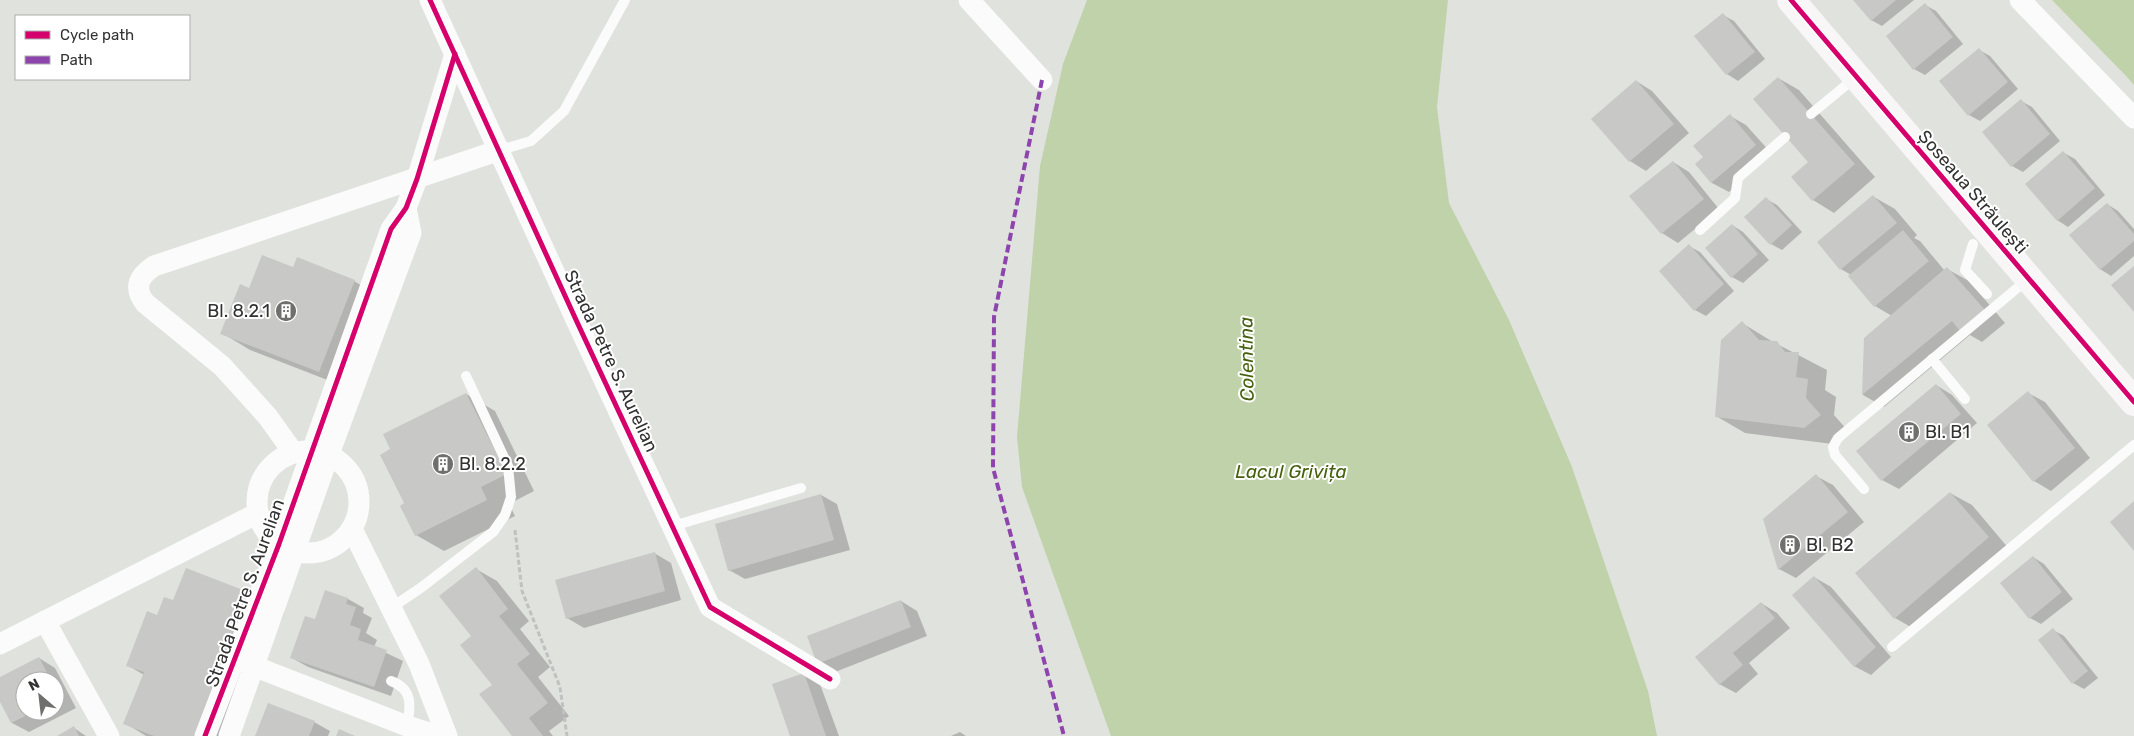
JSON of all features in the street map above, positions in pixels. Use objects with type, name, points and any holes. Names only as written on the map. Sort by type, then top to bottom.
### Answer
[{"type":"street","name":"Strada Petre S. Aurelian","points":[[430,0],[710,607],[830,680]]},
{"type":"street","points":[[969,0],[1042,80]]},
{"type":"street","name":"Șoseaua Străulești","points":[[1791,0],[2134,402]]},
{"type":"street","points":[[2020,0],[2134,118]]},
{"type":"street","points":[[417,179],[455,54]]},
{"type":"street","points":[[311,452],[276,461],[264,476],[258,494],[258,513],[265,530],[287,548],[317,552],[337,544],[352,529],[358,512],[360,495],[354,478],[344,464],[311,452],[268,416],[222,366],[145,303],[140,296],[137,286],[140,278],[154,266],[500,150]]},
{"type":"street","name":"Strada Petre S. Aurelian","points":[[229,736],[256,666],[311,452],[411,233],[406,208],[417,179]]},
{"type":"street","name":"Strada Petre S. Aurelian","points":[[0,644],[258,513]]},
{"type":"street","points":[[352,529],[420,664],[447,736]]},
{"type":"street","name":"Strada Petre S. Aurelian","points":[[205,736],[235,659],[287,548]]},
{"type":"street","points":[[45,621],[109,736]]},
{"type":"street","name":"Strada Petre S. Aurelian","points":[[235,659],[407,726],[440,736]]},
{"type":"lane","points":[[500,150],[531,141],[564,111],[625,0]]},
{"type":"lane","points":[[1811,114],[1856,76]]},
{"type":"lane","points":[[1700,230],[1735,198],[1738,178],[1785,136]]},
{"type":"lane","points":[[1973,244],[1965,270],[1987,294]]},
{"type":"lane","points":[[1864,489],[1835,455],[1833,447],[1838,438],[2028,278]]},
{"type":"lane","points":[[1932,359],[1965,399]]},
{"type":"lane","points":[[391,608],[422,587],[492,532],[505,515],[511,497],[508,466],[466,376]]},
{"type":"lane","points":[[1892,647],[2134,445]]},
{"type":"lane","points":[[673,526],[801,488]]},
{"type":"lane","points":[[392,681],[402,685],[408,694],[411,709],[407,726]]},
{"type":"path","points":[[511,497],[522,592],[560,687],[567,736]]},
{"type":"water","name":"Lacul Grivița","points":[[1087,0],[1448,0],[1437,107],[1449,203],[1509,320],[1572,467],[1648,691],[1657,736],[1111,736],[1022,487],[1017,437],[1040,166],[1063,64]]},
{"type":"water","points":[[2052,0],[2134,0],[2134,85],[2127,77]]},
{"type":"building","points":[[1853,0],[1896,0],[1871,21]]},
{"type":"building","points":[[1925,3],[1953,37],[1913,70],[1886,36]]},
{"type":"building","points":[[1723,13],[1755,52],[1726,75],[1694,36]]},
{"type":"building","points":[[1979,48],[2008,82],[1968,116],[1939,81]]},
{"type":"building","points":[[1778,77],[1855,164],[1812,201],[1791,177],[1808,162],[1753,99]]},
{"type":"building","points":[[1636,80],[1674,124],[1629,162],[1591,119]]},
{"type":"building","points":[[2021,99],[2050,134],[2011,167],[1982,132]]},
{"type":"building","points":[[1730,114],[1756,145],[1711,183],[1695,164],[1703,157],[1693,146]]},
{"type":"building","points":[[2063,151],[2095,188],[2057,221],[2025,184]]},
{"type":"building","points":[[1673,161],[1704,199],[1661,234],[1629,196]]},
{"type":"building","points":[[1873,195],[1897,223],[1840,270],[1817,242]]},
{"type":"building","points":[[1766,197],[1792,225],[1770,245],[1744,217]]},
{"type":"building","points":[[2107,203],[2134,234],[2134,241],[2100,270],[2069,235]]},
{"type":"building","points":[[1732,224],[1758,254],[1731,278],[1705,248]]},
{"type":"building","points":[[1903,230],[1929,261],[1874,307],[1848,276]]},
{"type":"building","points":[[1689,244],[1724,284],[1694,311],[1659,271]]},
{"type":"building","name":"Bl. 8.2.1","points":[[262,255],[293,267],[297,257],[355,280],[319,372],[220,334],[240,284],[249,288]]},
{"type":"building","points":[[2134,266],[2134,312],[2111,285]]},
{"type":"building","points":[[1947,267],[1985,310],[1960,331],[1952,321],[1862,395],[1864,338]]},
{"type":"building","points":[[1742,321],[1759,340],[1777,341],[1785,352],[1799,352],[1796,377],[1808,379],[1806,398],[1821,415],[1804,428],[1715,417],[1721,340]]},
{"type":"building","name":"Bl. B1","points":[[1936,384],[1961,414],[1881,481],[1856,451]]},
{"type":"building","points":[[2028,391],[2075,448],[2033,482],[1987,425]]},
{"type":"building","name":"Bl. 8.2.2","points":[[466,393],[507,474],[481,487],[487,500],[415,536],[400,506],[404,503],[380,455],[390,449],[383,434]]},
{"type":"building","name":"Bl. B2","points":[[1816,474],[1848,512],[1778,570],[1763,519]]},
{"type":"building","points":[[1950,492],[1989,537],[1894,619],[1855,573]]},
{"type":"building","points":[[821,494],[834,540],[728,571],[715,524]]},
{"type":"building","points":[[2134,501],[2134,551],[2110,522]]},
{"type":"building","points":[[655,552],[665,591],[566,619],[555,580]]},
{"type":"building","points":[[2033,556],[2062,592],[2029,619],[2000,583]]},
{"type":"building","points":[[476,567],[508,609],[499,616],[530,654],[517,664],[548,703],[529,718],[543,736],[512,736],[479,694],[492,685],[460,645],[471,636],[439,596]]},
{"type":"building","points":[[186,568],[256,595],[200,736],[154,736],[123,724],[144,672],[126,666],[147,611],[157,615],[164,597],[173,600]]},
{"type":"building","points":[[1814,576],[1876,647],[1854,667],[1792,595]]},
{"type":"building","points":[[325,590],[348,598],[346,604],[356,607],[350,625],[361,629],[358,640],[387,650],[374,687],[290,658],[305,616],[315,619]]},
{"type":"building","points":[[901,600],[911,627],[817,664],[807,636]]},
{"type":"building","points":[[1761,602],[1775,618],[1733,653],[1743,665],[1719,685],[1695,657]]},
{"type":"building","points":[[2053,628],[2088,671],[2072,684],[2038,640]]},
{"type":"building","points":[[39,657],[46,671],[15,671],[15,721],[11,723],[0,702],[0,677]]},
{"type":"building","points":[[804,673],[826,736],[790,736],[772,684]]},
{"type":"building","points":[[268,703],[315,721],[309,736],[255,736]]},
{"type":"building","points":[[74,726],[79,736],[57,736]]},
{"type":"building","points":[[339,729],[355,736],[336,736]]},
{"type":"marked path","points":[[1042,80],[994,317],[993,468],[1064,736]]},
{"type":"cycle path","points":[[430,0],[710,607],[830,679]]},
{"type":"cycle path","points":[[1791,0],[2134,402]]},
{"type":"cycle path","points":[[205,736],[279,544],[391,229],[406,208],[417,179],[455,54]]},
{"type":"place","name":"Bl. 8.2.1","points":[[286,311]]},
{"type":"place","name":"Bl. B1","points":[[1909,432]]},
{"type":"place","name":"Bl. 8.2.2","points":[[443,464]]},
{"type":"place","name":"Bl. B2","points":[[1790,545]]},
{"type":"water label","name":"Colentina","points":[[1246,359]]}]
